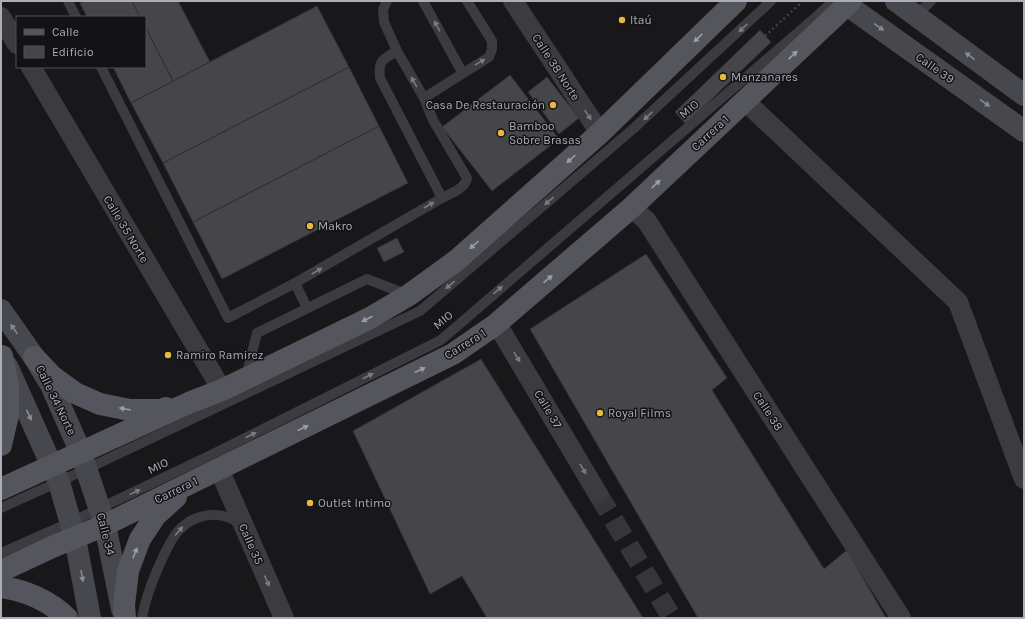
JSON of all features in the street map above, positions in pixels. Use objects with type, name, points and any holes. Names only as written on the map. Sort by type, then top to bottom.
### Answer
[{"type":"main road","points":[[34,357],[53,377],[75,393],[100,404],[130,410],[161,410],[191,402],[222,390],[370,318],[409,295],[457,260],[600,133],[736,1]]},
{"type":"main road","points":[[896,1],[923,8],[1024,95]]},
{"type":"main road","name":"Carrera 1","points":[[1,571],[52,547],[73,530],[210,473],[453,354],[495,325],[631,208],[745,101],[843,2]]},
{"type":"main road","name":"Calle 39","points":[[843,2],[1024,131]]},
{"type":"main road","name":"Calle 34 Norte","points":[[1,310],[34,357],[51,385],[84,461]]},
{"type":"main road","points":[[1,445],[8,415],[8,385],[2,355]]},
{"type":"main road","points":[[2,355],[55,474],[73,530],[90,618]]},
{"type":"main road","points":[[1,489],[55,474],[84,461],[191,402]]},
{"type":"main road","name":"Calle 34","points":[[84,461],[102,517],[125,618]]},
{"type":"main road","points":[[125,618],[124,605],[128,571],[140,539],[156,515],[178,496],[210,473]]},
{"type":"main road","points":[[1,587],[29,594],[48,603],[68,618]]},
{"type":"street","name":"Calle 38 Norte","points":[[513,1],[600,133]]},
{"type":"street","points":[[1,17],[16,42]]},
{"type":"street","name":"Calle 35 Norte","points":[[32,68],[222,390]]},
{"type":"street","points":[[745,101],[958,302],[1024,479]]},
{"type":"street","name":"Calle 38","points":[[631,208],[646,220],[901,618]]},
{"type":"street","name":"Calle 37","points":[[495,325],[504,334],[598,494]]},
{"type":"street","name":"Calle 35","points":[[210,473],[243,525],[284,618]]},
{"type":"lane","points":[[68,1],[76,16]]},
{"type":"lane","points":[[102,68],[228,318],[295,283],[462,187],[466,183],[467,178],[397,51],[384,22],[383,10],[387,1]]},
{"type":"lane","points":[[423,1],[462,72]]},
{"type":"lane","points":[[424,98],[462,72],[489,56],[492,49],[492,41],[467,1]]},
{"type":"lane","name":"MIO","points":[[84,461],[420,311],[633,130],[771,1]]},
{"type":"lane","name":"MIO","points":[[102,517],[209,456],[440,340],[799,31],[843,2]]},
{"type":"lane","points":[[397,51],[383,60],[379,68],[380,78],[442,198]]},
{"type":"lane","points":[[245,379],[257,333],[367,279],[409,295]]},
{"type":"lane","points":[[295,283],[307,308]]},
{"type":"lane","points":[[1,508],[36,492],[55,474]]},
{"type":"lane","points":[[142,618],[144,605],[165,553],[175,535],[185,524],[198,517],[216,515],[229,518],[243,525]]},
{"type":"lane","points":[[1,553],[73,530]]},
{"type":"path","points":[[765,36],[803,1]]},
{"type":"building","points":[[85,1],[132,1],[140,16],[86,16],[80,3]]},
{"type":"building","points":[[132,1],[178,1],[210,62],[173,81],[146,28],[146,16],[140,16]]},
{"type":"building","points":[[317,6],[349,67],[163,163],[131,103]]},
{"type":"building","points":[[146,28],[173,81],[131,103],[114,68],[146,68]]},
{"type":"building","name":"Manzanares","points":[[760,30],[771,42],[686,124],[675,112]]},
{"type":"building","points":[[349,67],[379,126],[193,222],[163,163]]},
{"type":"building","name":"Bamboo Sobre Brasas","points":[[510,75],[559,139],[492,191],[442,127]]},
{"type":"building","name":"Casa De Restauración","points":[[547,77],[579,118],[559,134],[528,92]]},
{"type":"building","points":[[379,126],[408,183],[222,279],[193,222]]},
{"type":"building","points":[[397,238],[404,252],[384,262],[377,248]]},
{"type":"building","points":[[646,254],[727,378],[712,390],[824,569],[847,550],[886,618],[698,618],[530,329]]},
{"type":"building","points":[[481,359],[643,618],[487,618],[462,576],[430,594],[353,431]]},
{"type":"tunnel","points":[[598,494],[672,618]]},
{"type":"place","name":"Itaú","points":[[622,20]]},
{"type":"place","name":"Manzanares","points":[[723,77]]},
{"type":"place","name":"Casa De Restauración","points":[[553,105]]},
{"type":"place","name":"Bamboo Sobre Brasas","points":[[501,133]]},
{"type":"place","name":"Makro","points":[[310,226]]},
{"type":"place","name":"Ramiro Ramirez","points":[[168,355]]},
{"type":"place","name":"Royal Films","points":[[600,413]]},
{"type":"place","name":"Outlet Intimo","points":[[310,503]]}]
